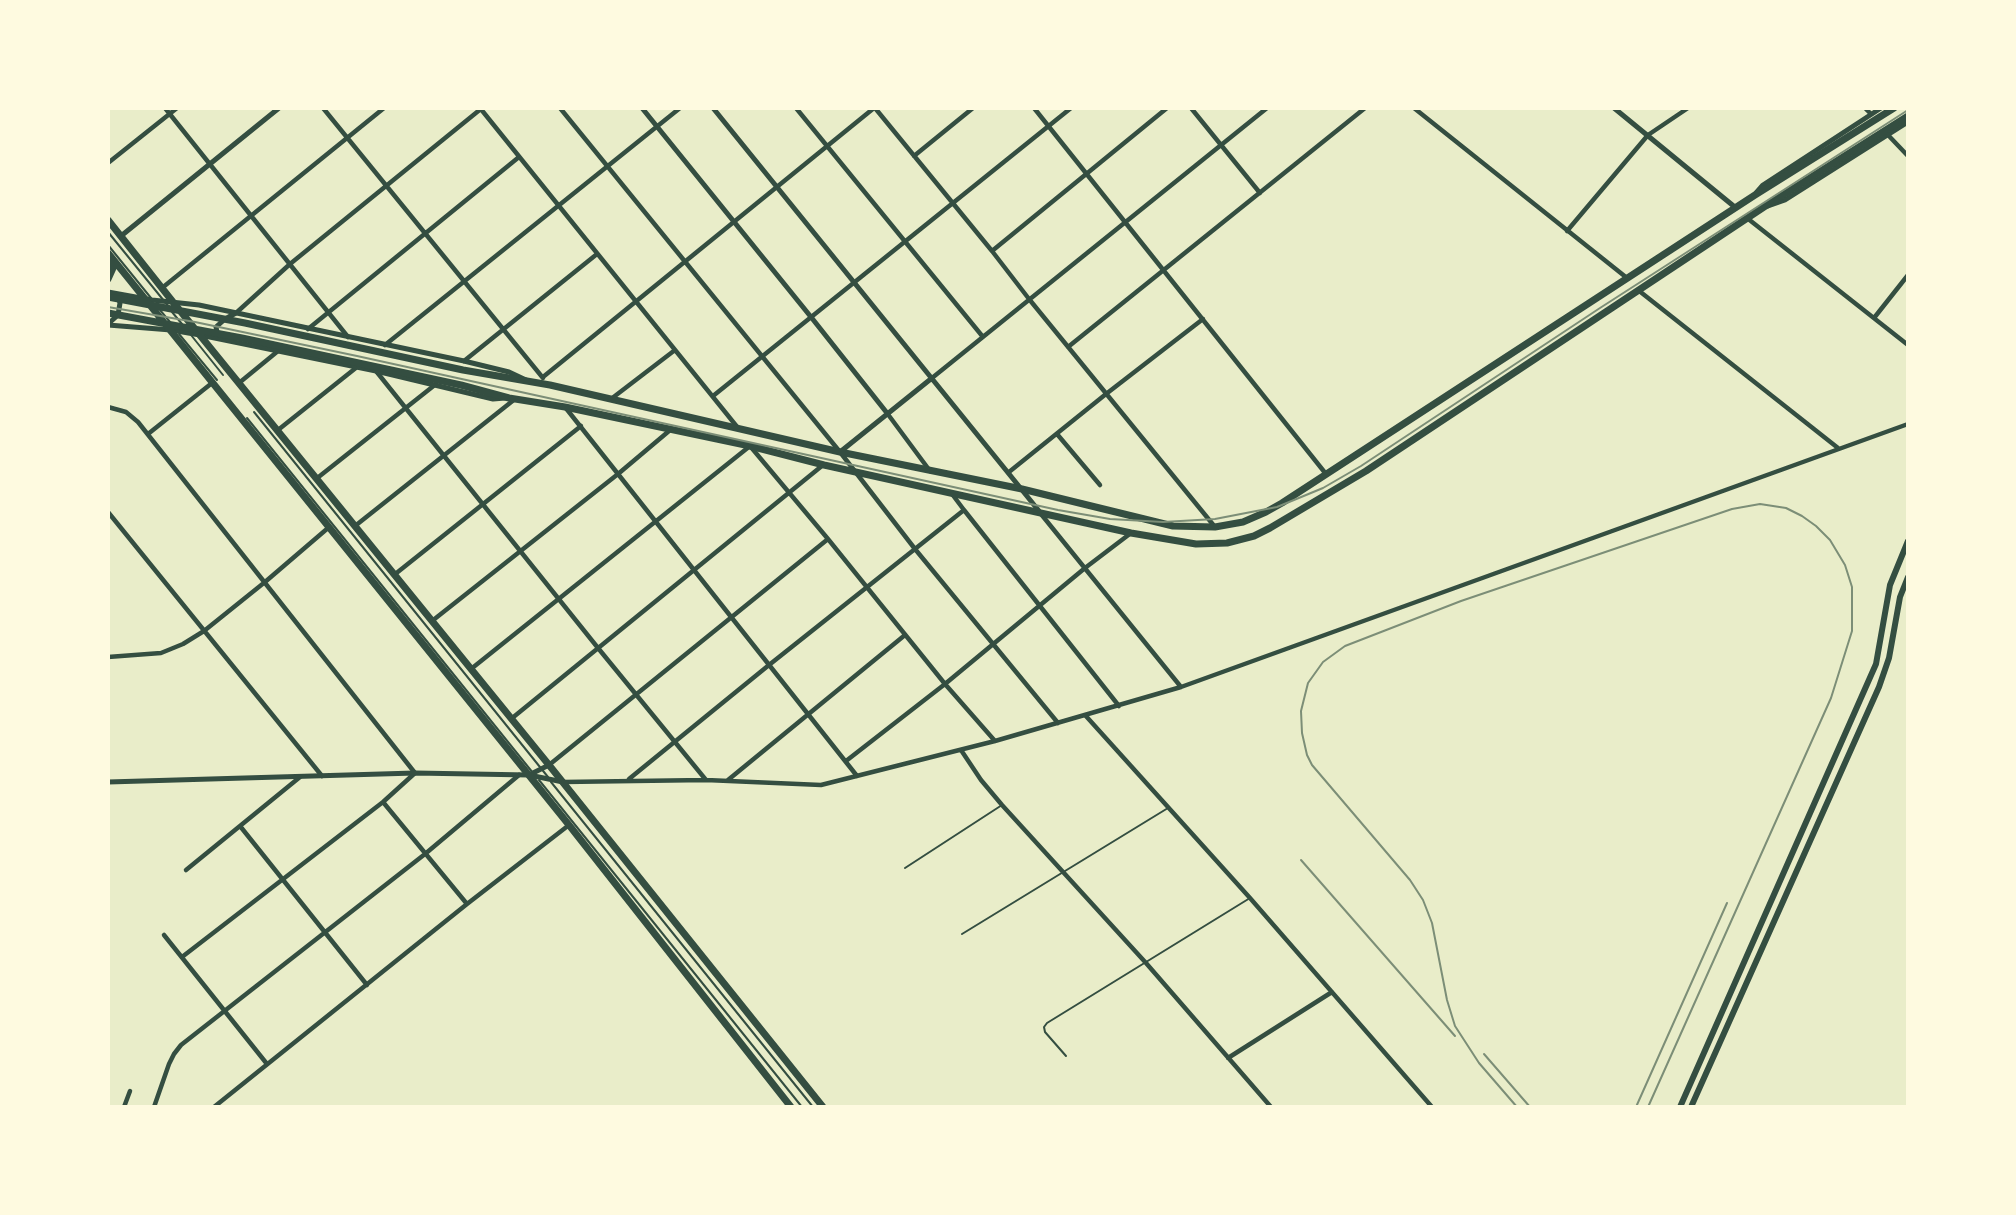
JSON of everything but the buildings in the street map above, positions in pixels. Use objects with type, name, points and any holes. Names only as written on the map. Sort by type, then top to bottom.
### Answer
[{"type":"main road","points":[[110,294],[463,369],[550,385],[840,452],[1022,489],[1173,526],[1215,527],[1243,522],[1266,512],[1893,108]]},
{"type":"main road","points":[[108,314],[242,338],[512,398],[750,446],[824,465],[1174,541],[1212,544],[1234,542],[1254,536],[1366,471],[1747,218],[1908,116]]},
{"type":"main road","points":[[108,220],[162,288],[168,302],[200,335],[278,430],[823,1107]]},
{"type":"main road","points":[[110,255],[149,299],[328,528],[533,775],[569,825],[791,1107]]},
{"type":"main road","points":[[108,279],[113,268],[110,255]]},
{"type":"main road","points":[[1680,1107],[1876,664],[1890,585],[1908,541]]},
{"type":"main road","points":[[1691,1107],[1879,687],[1889,658],[1900,597],[1908,577]]},
{"type":"street","points":[[165,108],[348,337]]},
{"type":"street","points":[[108,163],[177,108]]},
{"type":"street","points":[[121,236],[279,108]]},
{"type":"street","points":[[323,108],[386,188],[550,385]]},
{"type":"street","points":[[162,288],[384,108]]},
{"type":"street","points":[[221,340],[216,327],[236,313],[290,264],[386,188],[481,108],[738,428]]},
{"type":"street","points":[[560,108],[1058,723]]},
{"type":"street","points":[[642,108],[812,317],[930,471]]},
{"type":"street","points":[[385,345],[680,108]]},
{"type":"street","points":[[713,108],[1181,687]]},
{"type":"street","points":[[796,108],[983,337]]},
{"type":"street","points":[[543,377],[875,108],[1215,527]]},
{"type":"street","points":[[914,156],[973,108]]},
{"type":"street","points":[[1034,108],[1326,474]]},
{"type":"street","points":[[713,396],[1071,108]]},
{"type":"street","points":[[992,251],[1167,108]]},
{"type":"street","points":[[1191,108],[1260,193]]},
{"type":"street","points":[[840,452],[1267,108]]},
{"type":"street","points":[[1068,348],[1365,108]]},
{"type":"street","points":[[1414,108],[1627,278]]},
{"type":"street","points":[[1614,108],[1736,208]]},
{"type":"street","points":[[1567,231],[1648,135],[1688,108]]},
{"type":"street","points":[[1865,108],[1871,114]]},
{"type":"street","points":[[1755,195],[1763,185],[1881,108]]},
{"type":"street","points":[[1764,207],[1785,200],[1908,122]]},
{"type":"street","points":[[1888,135],[1908,156]]},
{"type":"street","points":[[308,329],[519,158]]},
{"type":"street","points":[[1747,218],[1908,345]]},
{"type":"street","points":[[464,361],[597,254]]},
{"type":"street","points":[[1874,318],[1908,274]]},
{"type":"street","points":[[1638,290],[1838,448]]},
{"type":"street","points":[[110,294],[199,305],[464,361],[509,372],[528,381]]},
{"type":"street","points":[[108,325],[115,319],[119,309],[118,298],[110,294]]},
{"type":"street","points":[[1009,472],[1203,319]]},
{"type":"street","points":[[108,325],[190,333],[436,384],[493,399],[512,398]]},
{"type":"street","points":[[611,399],[675,350]]},
{"type":"street","points":[[239,383],[278,351]]},
{"type":"street","points":[[278,430],[357,367]]},
{"type":"street","points":[[376,371],[706,780]]},
{"type":"street","points":[[148,434],[214,381]]},
{"type":"street","points":[[316,478],[436,384]]},
{"type":"street","points":[[355,526],[444,456],[512,398]]},
{"type":"street","points":[[108,407],[132,416],[148,434],[415,773]]},
{"type":"street","points":[[565,407],[857,776]]},
{"type":"street","points":[[108,782],[415,773],[533,775],[563,782],[728,780],[821,785],[995,741],[1181,687],[1908,424]]},
{"type":"street","points":[[394,575],[580,426]]},
{"type":"street","points":[[432,621],[618,474],[669,430]]},
{"type":"street","points":[[1057,434],[1100,485]]},
{"type":"street","points":[[471,669],[750,446],[945,684],[995,741]]},
{"type":"street","points":[[511,718],[824,465]]},
{"type":"street","points":[[950,492],[1119,706]]},
{"type":"street","points":[[628,780],[964,510]]},
{"type":"street","points":[[108,512],[322,776]]},
{"type":"street","points":[[108,651],[110,657],[139,656],[172,649],[204,631],[328,528]]},
{"type":"street","points":[[846,761],[945,684],[1131,532]]},
{"type":"street","points":[[533,775],[549,765],[637,695],[828,539]]},
{"type":"street","points":[[728,780],[905,635]]},
{"type":"street","points":[[1085,715],[1250,898],[1432,1107]]},
{"type":"street","points":[[961,750],[981,780],[1002,805],[1146,963],[1271,1107]]},
{"type":"street","points":[[182,957],[383,802],[415,773]]},
{"type":"street","points":[[154,1107],[174,1054],[181,1045],[323,932],[426,854],[519,775]]},
{"type":"street","points":[[186,870],[301,776]]},
{"type":"street","points":[[383,802],[467,904]]},
{"type":"street","points":[[214,1107],[569,825]]},
{"type":"street","points":[[240,826],[367,985]]},
{"type":"street","points":[[165,935],[267,1064]]},
{"type":"street","points":[[1228,1058],[1332,992]]},
{"type":"street","points":[[124,1107],[130,1091]]},
{"type":"lane","points":[[108,232],[168,302],[223,375]]},
{"type":"lane","points":[[108,245],[149,299]]},
{"type":"lane","points":[[254,412],[813,1107]]},
{"type":"lane","points":[[247,418],[802,1107]]},
{"type":"lane","points":[[905,868],[1002,805]]},
{"type":"lane","points":[[962,934],[1168,808]]},
{"type":"lane","points":[[1066,1056],[1045,1032],[1044,1027],[1047,1023],[1250,898]]},
{"type":"railway","points":[[108,307],[195,322],[357,356],[1058,510],[1110,519],[1163,522],[1215,519],[1277,507],[1323,488],[1361,466],[1600,308],[1908,110]]},
{"type":"railway","points":[[1517,1107],[1479,1063],[1455,1026],[1447,1000],[1432,923],[1423,900],[1410,880],[1312,765],[1307,755],[1302,733],[1301,711],[1308,683],[1323,662],[1345,646],[1461,601],[1732,509],[1760,504],[1786,508],[1816,526],[1830,540],[1845,565],[1852,587],[1852,631],[1831,698],[1648,1107]]},
{"type":"railway","points":[[1301,860],[1455,1036]]},
{"type":"railway","points":[[1636,1107],[1727,903]]},
{"type":"railway","points":[[1484,1054],[1530,1107]]}]
